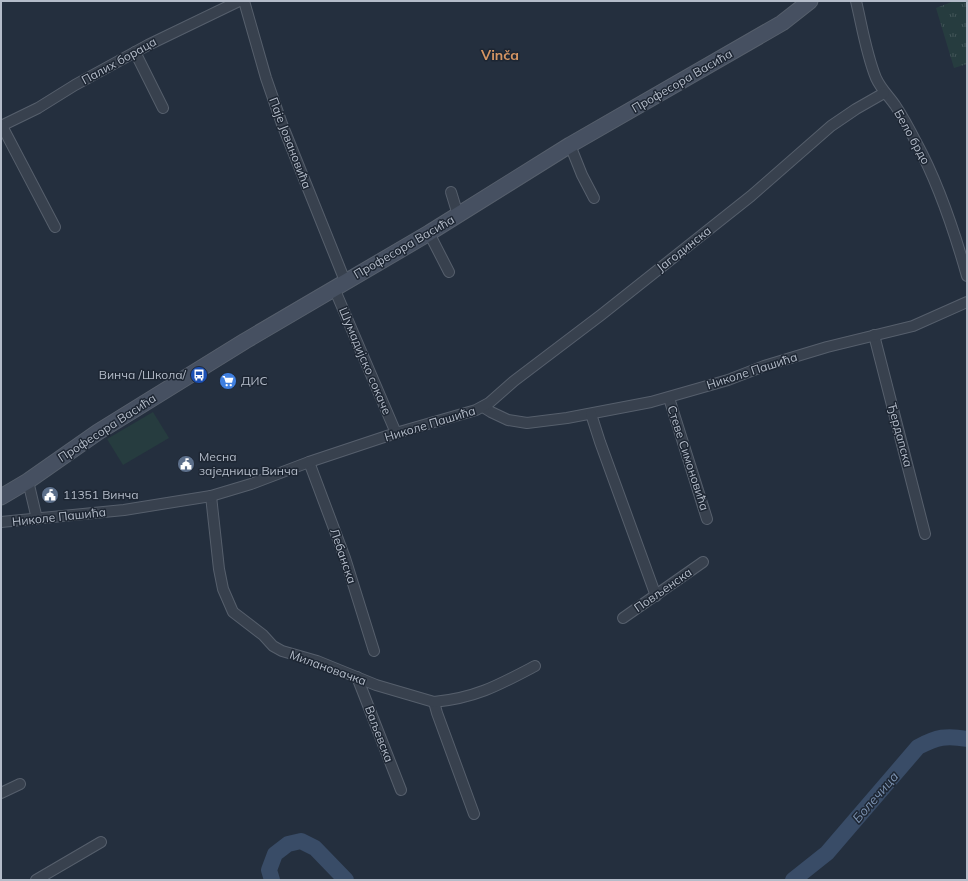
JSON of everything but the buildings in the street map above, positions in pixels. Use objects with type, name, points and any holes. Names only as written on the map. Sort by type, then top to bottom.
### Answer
[{"type":"street","name":"Палих бораца","points":[[1,126],[38,108],[75,85],[154,42],[239,1]]},
{"type":"street","name":"Паје Јовановића","points":[[244,1],[266,78],[339,285]]},
{"type":"street","name":"Професора Васића","points":[[1,497],[111,423],[238,345],[458,215],[519,176],[782,23],[810,1]]},
{"type":"street","name":"Бело брдо","points":[[856,1],[870,62],[884,93],[894,104],[906,123],[929,168],[953,228],[967,276]]},
{"type":"street","points":[[135,52],[163,108]]},
{"type":"street","name":"Јагодинска","points":[[483,407],[494,400],[514,381],[601,315],[751,196],[831,126],[856,109],[884,93]]},
{"type":"street","points":[[1,126],[55,227]]},
{"type":"street","points":[[570,146],[582,176],[594,198]]},
{"type":"street","points":[[451,192],[458,215]]},
{"type":"street","points":[[428,233],[449,272]]},
{"type":"street","name":"Шумадијско сокаче","points":[[339,285],[396,433]]},
{"type":"street","name":"Николе Пашића","points":[[1,522],[124,510],[211,496],[251,484],[309,462],[396,433],[468,414],[483,407],[508,420],[527,423],[591,414],[669,398],[796,356],[913,326],[967,302]]},
{"type":"street","name":"Ђердапска","points":[[874,335],[925,534]]},
{"type":"street","name":"Стеве Симоновића","points":[[669,398],[707,519]]},
{"type":"street","points":[[591,414],[656,596]]},
{"type":"street","name":"Лебанска","points":[[309,462],[345,558],[374,651]]},
{"type":"street","points":[[28,480],[37,519]]},
{"type":"street","name":"Милановачка","points":[[211,496],[219,569],[224,590],[233,612],[262,635],[273,646],[282,651],[317,661],[376,685],[434,702]]},
{"type":"street","name":"Повљенска","points":[[622,618],[656,596],[703,562]]},
{"type":"street","points":[[474,814],[434,702],[472,696],[495,687],[535,666]]},
{"type":"street","name":"Ваљевска","points":[[357,677],[401,790]]},
{"type":"street","points":[[1,793],[20,784]]},
{"type":"street","points":[[36,880],[101,842]]},
{"type":"green space","points":[[954,1],[967,1],[967,64],[954,68],[936,8]]},
{"type":"green space","points":[[153,412],[169,438],[123,465],[107,439]]},
{"type":"waterway","name":"Болечица","points":[[793,880],[827,853],[918,747],[936,739],[947,737],[967,739]]},
{"type":"waterway","name":"Болечица","points":[[272,880],[269,870],[275,854],[288,844],[301,841],[315,848],[346,880]]},
{"type":"place","name":"Винча /Школа/","points":[[199,375]]},
{"type":"place","name":"ДИС","points":[[228,381]]},
{"type":"place","name":"Месна заједница Винча","points":[[186,464]]},
{"type":"place","name":"11351 Винча","points":[[50,495]]},
{"type":"district","name":"Vinča","points":[[500,55]]}]
